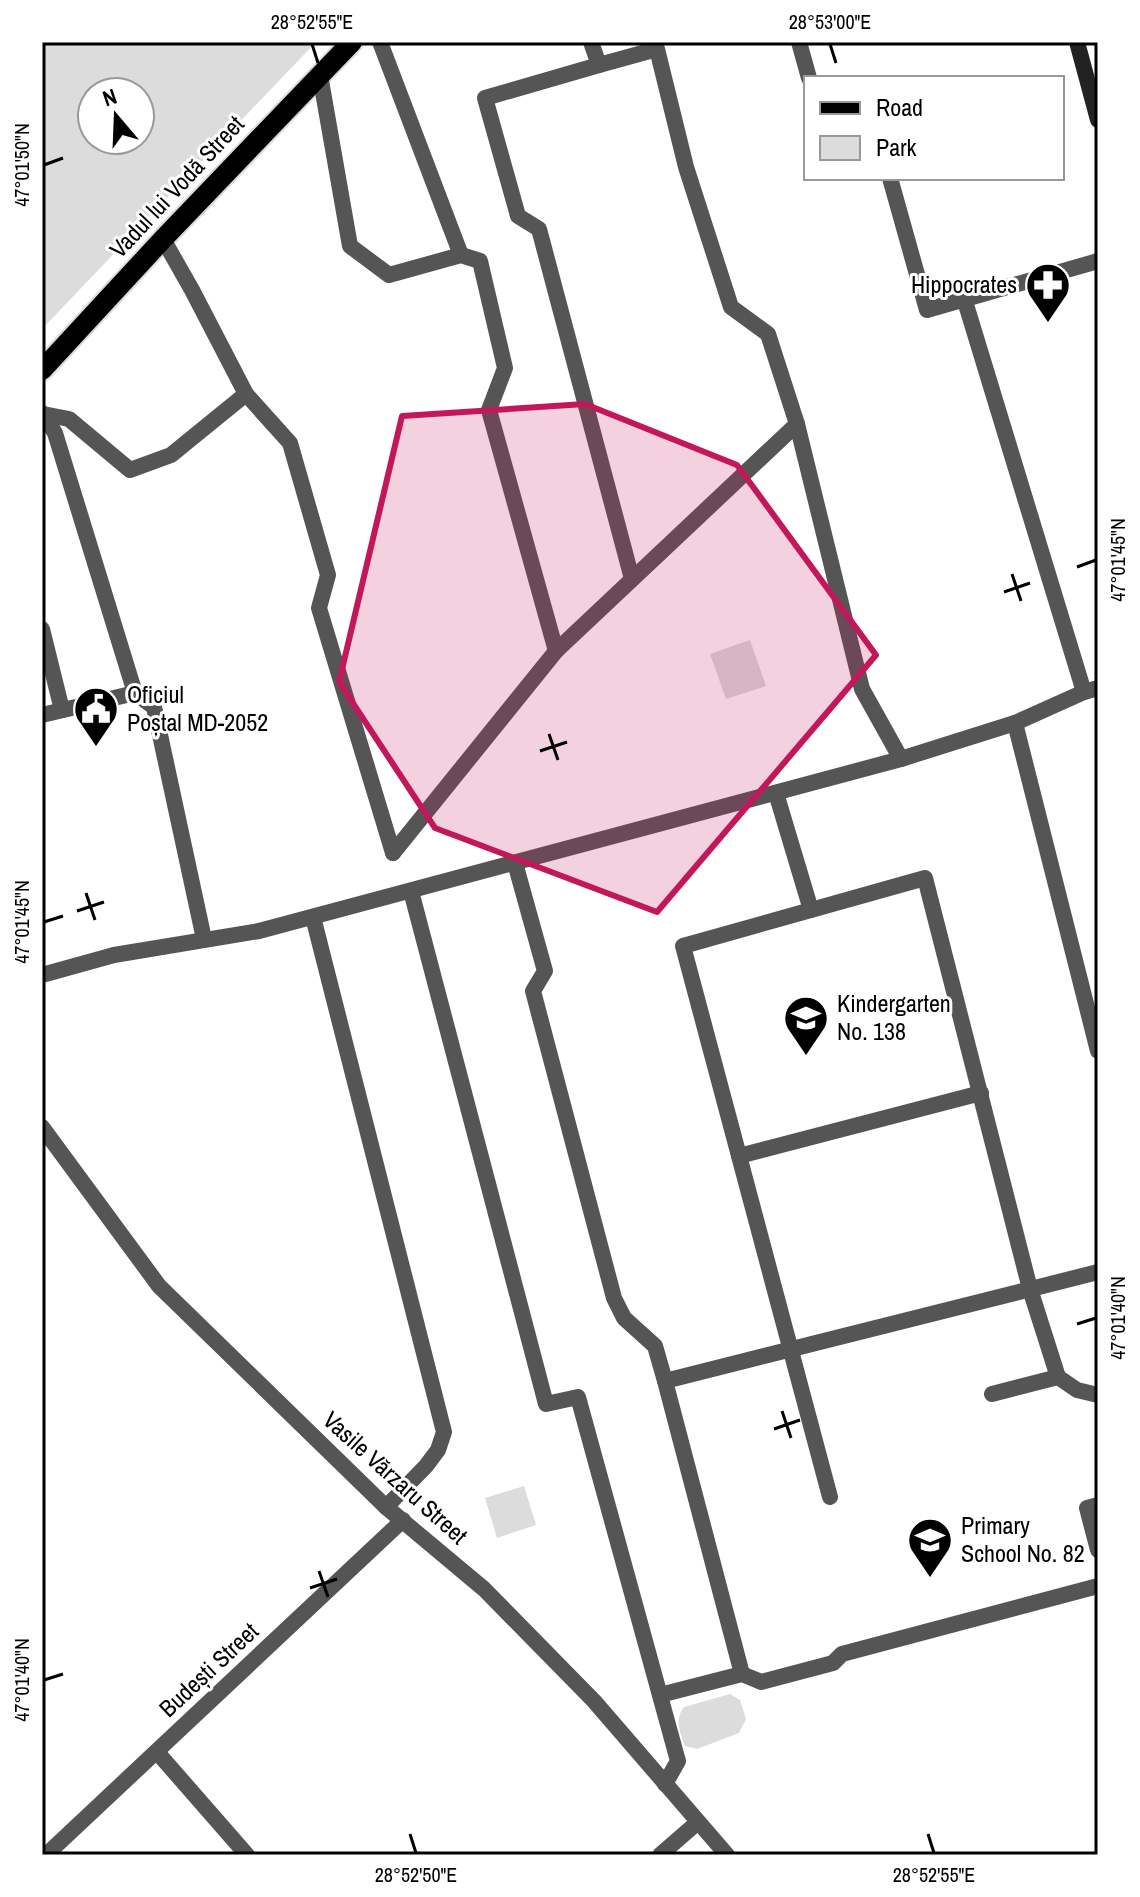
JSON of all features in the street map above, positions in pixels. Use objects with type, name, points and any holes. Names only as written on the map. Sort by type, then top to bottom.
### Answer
[{"type":"main road","name":"Vadul lui Vodă Street","points":[[42,370],[352,42]]},
{"type":"main road","points":[[1077,42],[1098,120]]},
{"type":"street","points":[[380,42],[461,255]]},
{"type":"street","points":[[591,42],[599,65]]},
{"type":"street","points":[[799,42],[808,76]]},
{"type":"street","points":[[632,579],[539,229],[518,216],[485,98],[657,49],[686,167],[731,307],[768,334],[797,424],[862,689],[901,759]]},
{"type":"street","points":[[320,75],[350,246],[389,275],[461,255],[480,261],[505,368],[489,410],[556,651]]},
{"type":"street","points":[[891,180],[927,310],[1098,261]]},
{"type":"street","points":[[163,239],[246,394],[290,443],[328,575],[319,608],[393,853],[556,651],[797,424]]},
{"type":"street","points":[[42,975],[114,955],[259,931],[776,793],[901,759],[1015,723],[1091,690],[964,298]]},
{"type":"street","points":[[42,414],[69,419],[130,470],[171,455],[246,394]]},
{"type":"street","points":[[42,414],[55,433],[135,693],[154,707],[204,939]]},
{"type":"street","points":[[42,629],[62,710]]},
{"type":"street","points":[[42,715],[135,693]]},
{"type":"street","points":[[1015,723],[1098,1051]]},
{"type":"street","points":[[776,793],[811,910]]},
{"type":"street","points":[[515,863],[545,971],[533,991],[614,1298],[624,1318],[655,1346],[742,1674]]},
{"type":"street","points":[[830,1497],[683,946],[925,878],[1030,1289],[1058,1377],[1077,1390],[1098,1395]]},
{"type":"street","points":[[411,891],[546,1404],[578,1397],[678,1761],[665,1784]]},
{"type":"street","points":[[313,917],[444,1432],[438,1450],[426,1466],[386,1507]]},
{"type":"street","points":[[739,1156],[981,1093]]},
{"type":"street","name":"Vasile Vărzaru Street","points":[[42,1127],[159,1286],[386,1507],[484,1589],[594,1701],[727,1855]]},
{"type":"street","points":[[665,1381],[1098,1272]]},
{"type":"street","points":[[992,1394],[1058,1377]]},
{"type":"street","points":[[1098,1505],[1087,1508],[1098,1550]]},
{"type":"street","name":"Budești Street","points":[[46,1855],[403,1520]]},
{"type":"street","points":[[660,1695],[742,1674],[761,1682],[833,1663],[842,1654],[1098,1586]]},
{"type":"street","points":[[157,1752],[247,1855]]},
{"type":"street","points":[[660,1855],[698,1822]]},
{"type":"highlighted area","points":[[585,404],[737,465],[876,655],[657,912],[435,828],[339,682],[402,416]]},
{"type":"green space","points":[[42,42],[316,42],[42,329]]},
{"type":"green space","points":[[750,640],[766,686],[726,699],[710,654]]},
{"type":"green space","points":[[524,1486],[536,1525],[497,1538],[485,1498]]},
{"type":"green space","points":[[730,1694],[740,1700],[746,1719],[739,1733],[697,1749],[685,1746],[679,1721],[684,1707]]},
{"type":"place","name":"Hippocrates","points":[[1048,324]]},
{"type":"place","name":"Oficiul Poștal MD-2052","points":[[96,748]]},
{"type":"place","name":"Kindergarten No. 138","points":[[806,1057]]},
{"type":"place","name":"Primary School No. 82","points":[[930,1579]]}]
